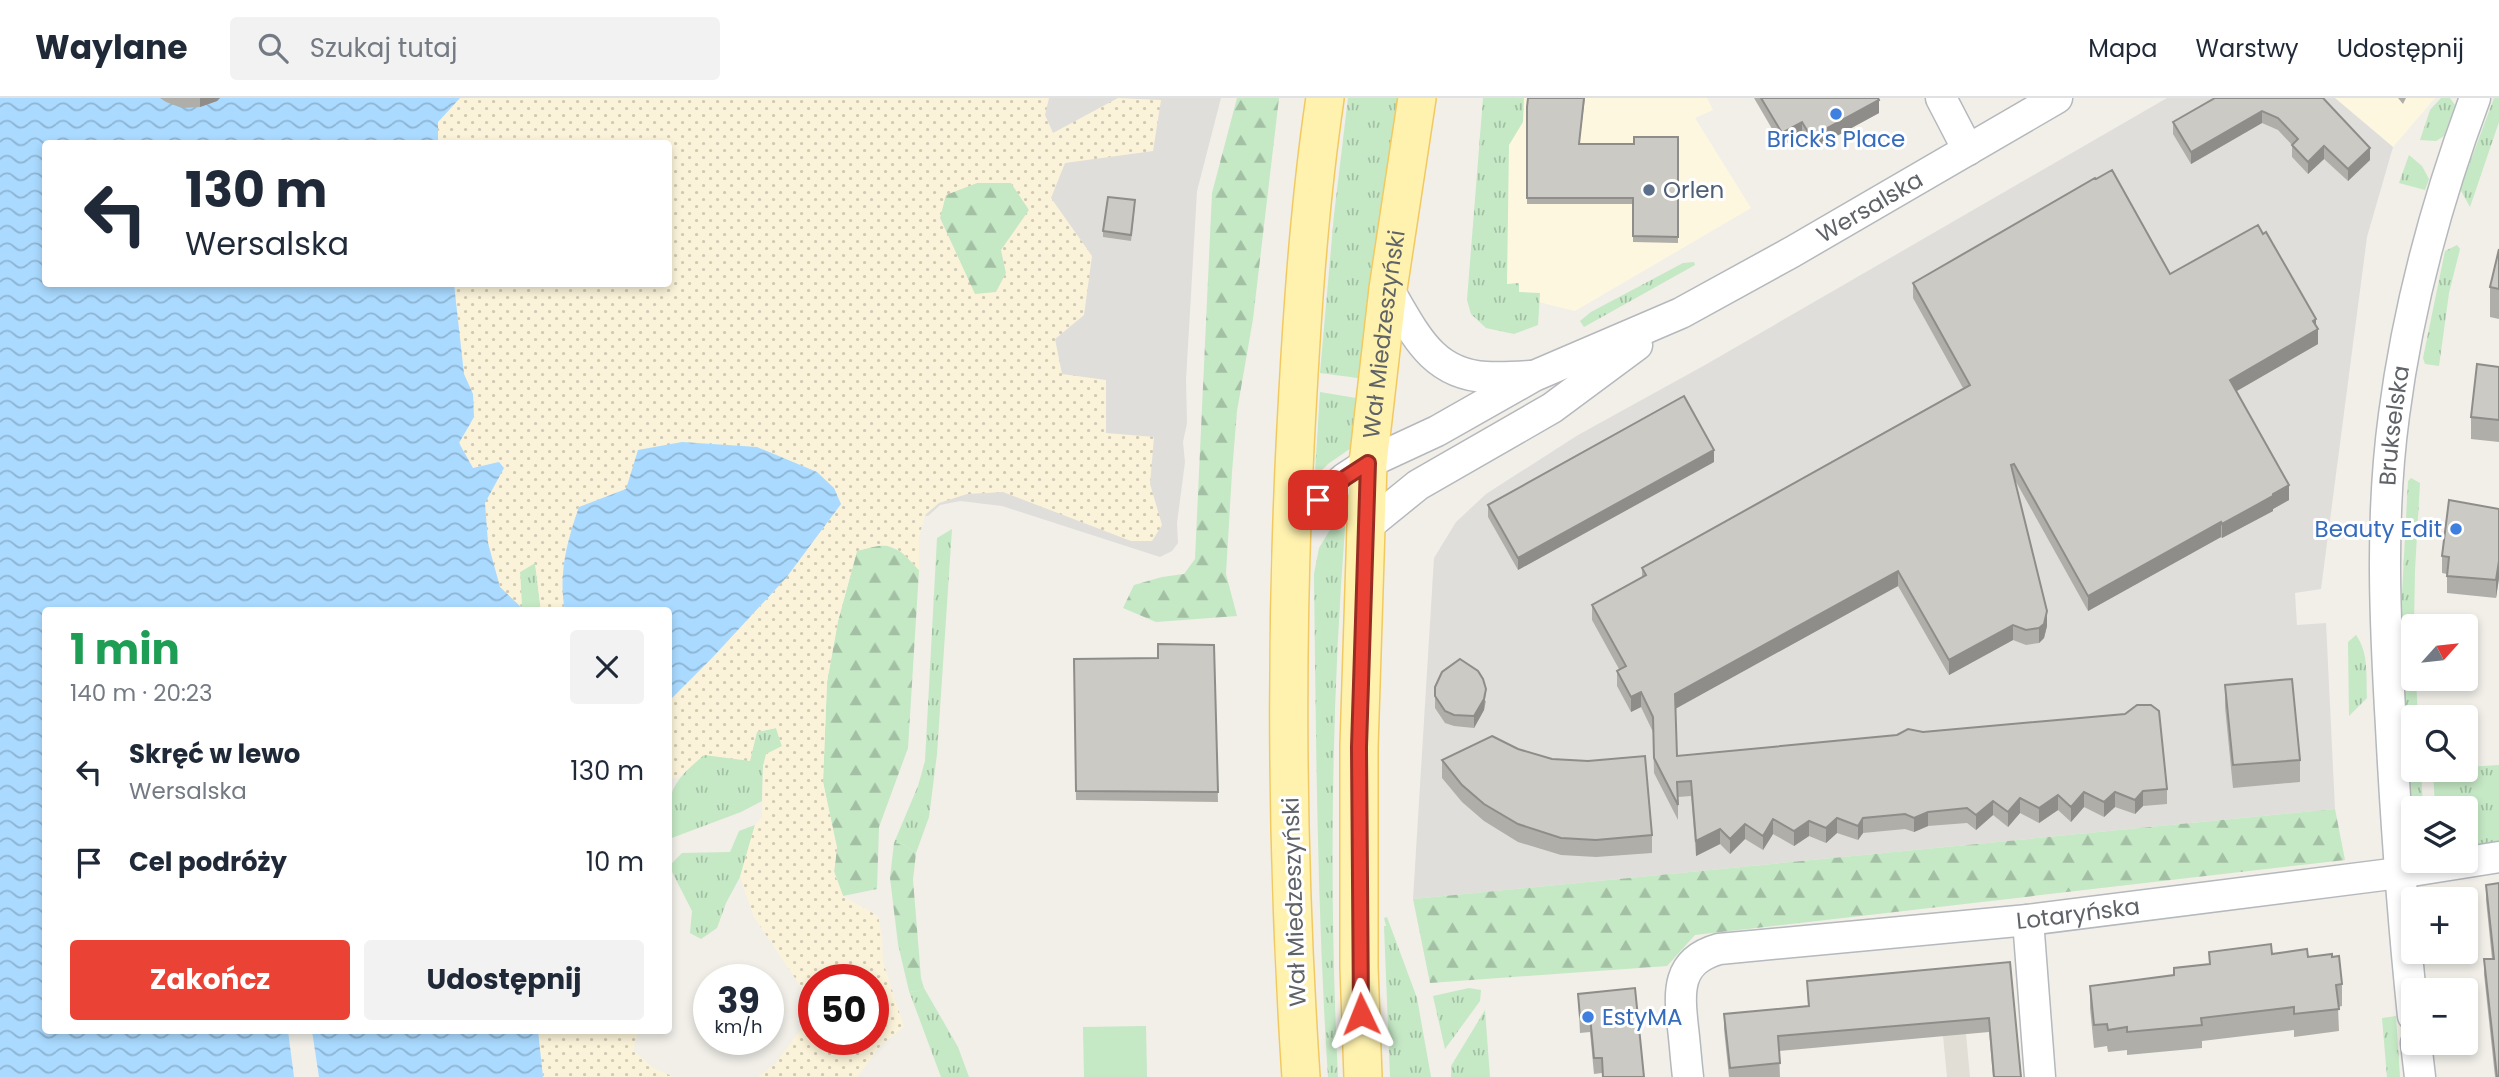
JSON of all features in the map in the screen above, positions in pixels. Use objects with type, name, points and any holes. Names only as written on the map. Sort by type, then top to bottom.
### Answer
[{"type":"main road","name":"Wał Miedzeszyński","points":[[1301,1077],[1290,818],[1292,525],[1306,265],[1325,98]]},
{"type":"main road","name":"Wał Miedzeszyński","points":[[1363,1077],[1358,852],[1364,528],[1368,463],[1388,289],[1417,98]]},
{"type":"street","points":[[1941,98],[1968,150]]},
{"type":"street","name":"Wersalska","points":[[1292,525],[1345,478],[1368,463],[1437,431],[1534,376],[1681,313],[1792,252],[2057,98]]},
{"type":"street","name":"Brukselska","points":[[2409,978],[2399,873],[2384,604],[2389,467],[2393,416],[2401,370],[2435,213],[2475,98]]},
{"type":"street","name":"Wersalska","points":[[1388,289],[1430,355],[1444,366],[1460,373],[1485,377],[1534,376]]},
{"type":"street","name":"Wersalska","points":[[1364,528],[1397,500],[1443,469],[1552,408],[1681,313]]},
{"type":"street","name":"Lotaryńska","points":[[1688,1077],[1680,993],[1687,970],[1696,959],[1707,952],[2028,920],[2399,873],[2499,856]]},
{"type":"street","points":[[2028,920],[2040,1077]]},
{"type":"street","points":[[2417,1055],[2420,1077]]},
{"type":"shaded area","points":[[914,98],[1221,98],[1197,191],[1186,380],[1187,423],[1183,442],[1185,462],[1177,523],[1178,543],[1172,551],[1160,557],[1002,506],[960,501],[940,505],[928,516],[903,512]]},
{"type":"shaded area","points":[[1506,98],[1707,98],[1713,110],[1695,118],[1751,208],[1575,311],[1502,293]]},
{"type":"shaded area","points":[[2167,98],[2335,98],[2393,147],[2367,237],[2321,589],[2295,593],[2297,625],[2326,623],[2335,809],[1413,899],[1434,558],[1456,522],[1486,494],[1578,435],[1705,365]]},
{"type":"shaded area","points":[[2335,98],[2435,98],[2393,147]]},
{"type":"shaded area","points":[[1961,981],[1970,1077],[1947,1077],[1943,1036]]},
{"type":"green space","points":[[1237,98],[1279,98],[1253,319],[1237,411],[1232,472],[1226,574],[1237,616],[1156,622],[1123,608],[1134,585],[1184,574],[1195,559],[1212,193]]},
{"type":"green space","points":[[1348,98],[1398,98],[1358,378],[1320,373]]},
{"type":"green space","points":[[1483,98],[1524,98],[1523,122],[1509,145],[1507,284],[1519,283],[1519,292],[1540,293],[1538,325],[1514,334],[1486,328],[1471,314],[1467,300]]},
{"type":"green space","points":[[2441,98],[2450,98],[2455,105],[2444,136],[2436,141],[2420,140],[2430,110]]},
{"type":"green space","points":[[2494,98],[2499,98],[2499,122],[2470,207],[2460,189]]},
{"type":"green space","points":[[2409,155],[2422,166],[2429,179],[2425,190],[2399,183]]},
{"type":"green space","points":[[977,183],[1011,183],[1029,210],[1001,250],[1006,273],[996,292],[975,295],[940,217],[945,195]]},
{"type":"green space","points":[[2457,245],[2460,249],[2449,293],[2439,366],[2425,364],[2423,358],[2445,251]]},
{"type":"green space","points":[[1694,262],[1695,265],[1584,327],[1580,321],[1591,312],[1683,263]]},
{"type":"green space","points":[[1320,392],[1356,398],[1351,448],[1318,474],[1315,472]]},
{"type":"green space","points":[[2411,478],[2420,483],[2414,614],[2401,614],[2401,658],[2400,632],[2408,481]]},
{"type":"green space","points":[[1342,510],[1345,511],[1345,528],[1333,802],[1333,940],[1338,1077],[1328,1077],[1319,889],[1314,574],[1319,548]]},
{"type":"green space","points":[[952,529],[937,754],[929,817],[916,853],[903,844],[894,843],[918,786],[925,761],[937,538]]},
{"type":"green space","points":[[883,544],[902,552],[919,570],[908,748],[879,827],[877,889],[843,896],[834,871],[837,848],[823,782],[827,682],[838,621],[857,551]]},
{"type":"green space","points":[[535,563],[540,607],[522,607],[520,572]]},
{"type":"green space","points":[[2356,635],[2365,657],[2367,698],[2349,716],[2348,642]]},
{"type":"green space","points":[[2402,691],[2417,691],[2417,705],[2403,705]]},
{"type":"green space","points":[[776,728],[782,746],[763,766],[762,801],[741,812],[672,838],[672,794],[683,774],[704,754],[725,756],[757,732]]},
{"type":"green space","points":[[2499,765],[2499,843],[2478,846],[2478,796],[2434,796],[2434,782],[2478,782],[2478,766]]},
{"type":"green space","points":[[2409,782],[2422,782],[2422,796],[2410,796]]},
{"type":"green space","points":[[2335,809],[2345,860],[1695,935],[1667,966],[1430,983],[1413,899]]},
{"type":"green space","points":[[755,825],[740,877],[717,928],[701,939],[690,933],[692,911],[672,872],[672,863],[682,853],[730,852],[739,831]]},
{"type":"green space","points":[[894,843],[903,844],[916,853],[913,880],[924,988],[916,992],[909,991],[898,944],[890,878]]},
{"type":"green space","points":[[1387,917],[1417,998],[1431,1077],[1390,1077],[1384,926],[1384,918]]},
{"type":"green space","points":[[924,988],[958,1047],[969,1077],[941,1077],[909,991],[916,992]]},
{"type":"green space","points":[[1469,988],[1481,990],[1480,1001],[1445,1049],[1433,996]]},
{"type":"green space","points":[[1485,1010],[1490,1077],[1451,1077],[1451,1066]]},
{"type":"green space","points":[[2396,1016],[2400,1077],[2387,1077],[2382,1018]]},
{"type":"green space","points":[[1146,1026],[1147,1077],[1084,1077],[1083,1027]]},
{"type":"sand","points":[[460,98],[1049,98],[1045,115],[1053,133],[1118,98],[1161,100],[1153,151],[1065,163],[1051,198],[1092,256],[1084,315],[1055,339],[1062,374],[1106,380],[1106,433],[1154,437],[1150,484],[1162,525],[1152,541],[1131,541],[1003,492],[967,494],[939,503],[925,515],[919,537],[919,570],[892,547],[878,546],[857,551],[838,621],[827,682],[823,782],[837,848],[834,872],[843,896],[878,916],[884,964],[798,964],[798,983],[754,917],[740,877],[755,825],[762,817],[763,766],[766,754],[782,746],[776,728],[757,732],[750,761],[704,755],[679,777],[672,780],[672,698],[786,578],[841,504],[626,489],[579,507],[565,558],[564,607],[540,607],[535,563],[520,572],[521,607],[500,587],[488,543],[485,503],[498,462],[473,468],[459,443],[474,417],[473,394],[464,374],[454,287],[672,287],[672,140],[438,140],[438,122]],"holes":[[[977,183],[1011,183],[1029,210],[1001,250],[1006,273],[996,292],[975,294],[940,218],[946,195]]]},
{"type":"sand","points":[[889,981],[904,1027],[889,1039]]},
{"type":"sand","points":[[798,1033],[798,1055],[874,1055],[857,1077],[758,1077],[776,1063]]},
{"type":"sand","points":[[538,1034],[638,1034],[633,1050],[653,1068],[674,1077],[543,1077]]},
{"type":"water","points":[[0,98],[460,98],[438,122],[438,140],[42,140],[42,287],[454,287],[464,374],[473,394],[474,417],[459,443],[473,468],[499,462],[504,468],[485,503],[488,543],[500,587],[521,607],[42,607],[42,1034],[288,1034],[294,1077],[0,1077]]},
{"type":"water","points":[[682,442],[757,447],[817,472],[834,488],[841,504],[786,578],[672,698],[672,607],[564,607],[563,598],[567,545],[579,507],[626,489],[638,450]]},
{"type":"water","points":[[312,1034],[538,1034],[543,1077],[319,1077]]},
{"type":"building","points":[[1528,98],[1584,98],[1579,144],[1634,144],[1634,137],[1678,137],[1678,237],[1633,236],[1633,198],[1527,198]]},
{"type":"building","points":[[1761,98],[1879,100],[1811,137],[1802,122],[1782,133]]},
{"type":"building","points":[[2215,98],[2323,98],[2370,148],[2348,169],[2324,146],[2308,162],[2292,145],[2298,139],[2278,118],[2262,111],[2191,152],[2173,122]]},
{"type":"building","points":[[2112,170],[2170,274],[2258,225],[2263,234],[2266,232],[2316,319],[2313,321],[2318,329],[2230,380],[2289,485],[2088,596],[2014,464],[2011,465],[2047,611],[2044,624],[2039,628],[2026,630],[2013,625],[1949,660],[1898,571],[1675,694],[1677,756],[1897,735],[1908,729],[1923,732],[2125,714],[2137,705],[2151,705],[2159,711],[2167,789],[2143,791],[2135,800],[2115,792],[2104,802],[2084,792],[2071,807],[2058,795],[2039,808],[2020,798],[2008,812],[1993,801],[1976,815],[1967,808],[1928,812],[1914,818],[1905,814],[1863,818],[1858,826],[1837,818],[1826,828],[1809,821],[1794,831],[1773,819],[1763,836],[1745,824],[1730,839],[1720,829],[1696,841],[1691,781],[1677,782],[1678,805],[1654,758],[1653,717],[1641,692],[1631,697],[1617,671],[1626,666],[1592,605],[1646,575],[1642,568],[1970,385],[1913,283]]},
{"type":"building","points":[[1108,197],[1135,200],[1131,235],[1103,231]]},
{"type":"building","points":[[2499,249],[2499,289],[2490,287]]},
{"type":"building","points":[[2477,364],[2499,367],[2499,420],[2471,417]]},
{"type":"building","points":[[1684,396],[1714,450],[1518,558],[1488,505]]},
{"type":"building","points":[[2449,500],[2499,509],[2499,561],[2496,580],[2447,576],[2449,557],[2442,556]]},
{"type":"building","points":[[1158,644],[1214,645],[1218,792],[1076,791],[1074,659],[1158,658]]},
{"type":"building","points":[[1460,659],[1478,671],[1486,689],[1484,699],[1474,716],[1454,715],[1445,711],[1435,696],[1435,687],[1442,672]]},
{"type":"building","points":[[2292,679],[2300,760],[2233,765],[2225,685]]},
{"type":"building","points":[[1492,736],[1518,749],[1552,759],[1588,761],[1645,756],[1652,835],[1596,840],[1561,838],[1518,824],[1484,804],[1462,785],[1442,760]]},
{"type":"building","points":[[2499,883],[2497,1077],[2484,959],[2494,959],[2486,885]]},
{"type":"building","points":[[2271,944],[2272,954],[2307,949],[2308,957],[2332,954],[2332,957],[2339,956],[2342,984],[2336,985],[2339,1009],[2294,1014],[2294,1007],[2201,1018],[2202,1025],[2127,1032],[2127,1027],[2108,1030],[2107,1024],[2094,1025],[2090,986],[2174,975],[2174,968],[2210,964],[2209,952]]},
{"type":"building","points":[[2010,962],[2021,1077],[1994,1077],[1989,1018],[1778,1036],[1780,1063],[1730,1068],[1724,1014],[1809,1006],[1807,981]]},
{"type":"building","points":[[1635,988],[1644,1077],[1603,1077],[1602,1058],[1594,1058],[1590,1016],[1580,1017],[1578,994]]},
{"type":"place","name":"Brick's Place","points":[[1836,114]]},
{"type":"place","name":"Orlen","points":[[1649,190]]},
{"type":"place","name":"Beauty Edit","points":[[2456,529]]},
{"type":"place","name":"EstyMA","points":[[1588,1017]]},
{"type":"route","points":[[1318,500],[1368,463],[1359,747],[1361,1014]]}]
